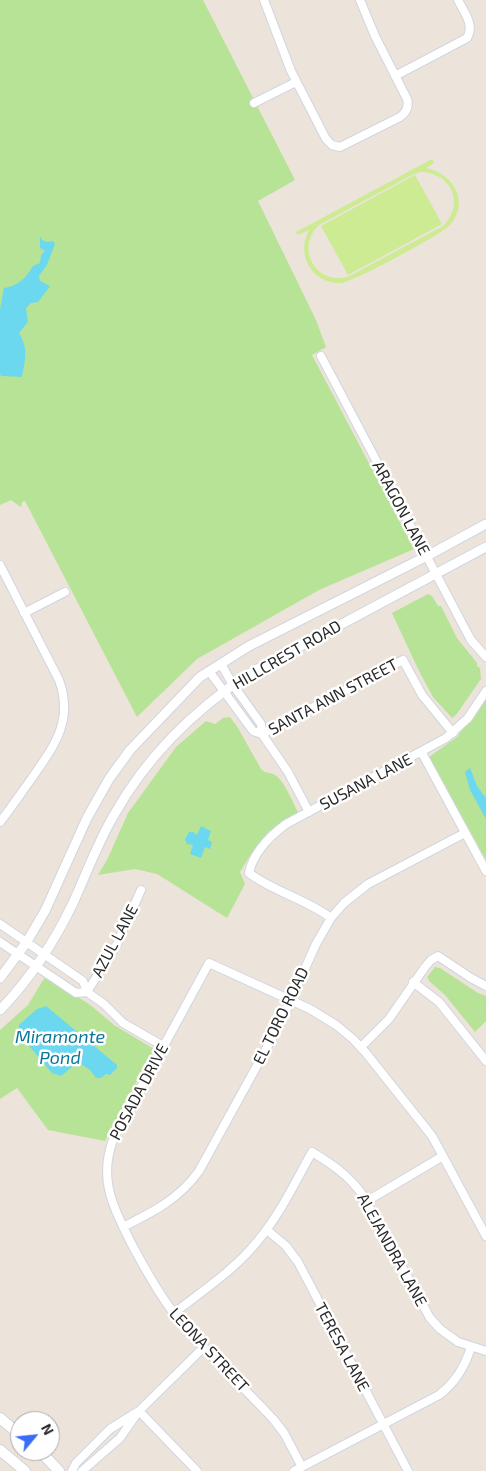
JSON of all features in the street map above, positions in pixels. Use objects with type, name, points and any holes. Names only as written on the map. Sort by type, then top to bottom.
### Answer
[{"type":"main road","points":[[0,1418],[10,1426]]},
{"type":"main road","points":[[0,1450],[25,1471]]},
{"type":"main road","points":[[50,1461],[59,1471]]},
{"type":"street","points":[[264,0],[296,82],[326,139],[330,144],[336,146],[345,145],[400,117],[407,108],[407,99],[370,27],[360,0]]},
{"type":"street","points":[[395,76],[467,38],[470,33],[470,24],[458,0]]},
{"type":"street","points":[[254,103],[296,82]]},
{"type":"street","name":"ARAGON LANE","points":[[321,356],[467,633],[486,657]]},
{"type":"street","name":"HILLCREST ROAD","points":[[0,978],[26,943],[49,903],[87,818],[109,778],[130,750],[200,677],[249,646],[486,524]]},
{"type":"street","name":"HILLCREST ROAD","points":[[0,1010],[44,955],[70,909],[106,829],[131,787],[173,735],[224,691],[264,664],[486,547]]},
{"type":"street","points":[[0,565],[59,680],[63,696],[64,716],[60,733],[53,748],[0,822]]},
{"type":"street","points":[[24,613],[65,592]]},
{"type":"street","name":"SANTA ANN STREET","points":[[262,734],[403,660],[426,700],[453,733]]},
{"type":"street","points":[[221,664],[233,685],[261,724],[262,734],[288,772],[309,812]]},
{"type":"street","points":[[209,671],[253,731],[262,734]]},
{"type":"street","name":"SUSANA LANE","points":[[331,918],[314,906],[269,886],[249,873],[250,866],[258,854],[273,834],[286,824],[422,753],[453,733],[468,718],[486,691]]},
{"type":"street","points":[[422,753],[486,871]]},
{"type":"street","name":"EL TORO ROAD","points":[[123,1227],[168,1202],[194,1178],[278,1027],[316,944],[331,918],[352,896],[368,884],[465,833]]},
{"type":"street","name":"AZUL LANE","points":[[87,992],[117,944],[141,890]]},
{"type":"street","points":[[0,924],[83,981],[87,992],[104,1004],[128,1027],[163,1046]]},
{"type":"street","points":[[0,942],[76,993],[87,992]]},
{"type":"street","points":[[361,1047],[389,1019],[413,982],[431,960],[438,956],[462,973],[486,986]]},
{"type":"street","name":"POSADA DRIVE","points":[[123,1227],[108,1191],[106,1167],[109,1152],[117,1130],[209,963],[291,1000]]},
{"type":"street","points":[[413,982],[439,1002],[486,1061]]},
{"type":"street","points":[[291,1000],[327,1019],[361,1047],[425,1127],[444,1156],[486,1236]]},
{"type":"street","name":"ALEJANDRA LANE","points":[[267,1230],[312,1152],[346,1175],[367,1201],[430,1318],[458,1342],[486,1351]]},
{"type":"street","points":[[367,1201],[444,1156]]},
{"type":"street","name":"LEONA STREET","points":[[123,1227],[151,1280],[174,1313],[274,1420],[302,1467]]},
{"type":"street","points":[[174,1313],[232,1268],[267,1230]]},
{"type":"street","name":"TERESA LANE","points":[[267,1230],[281,1241],[294,1256],[408,1471]]},
{"type":"street","points":[[72,1471],[76,1463],[110,1429],[138,1411],[204,1347]]},
{"type":"street","points":[[294,1471],[433,1398],[450,1386],[462,1370],[471,1347]]},
{"type":"street","points":[[82,1471],[120,1438],[138,1411]]},
{"type":"street","points":[[138,1411],[197,1471]]},
{"type":"green space","points":[[0,0],[203,0],[295,180],[258,201],[316,320],[326,347],[312,355],[414,549],[319,590],[197,659],[137,717],[25,501],[22,502],[21,507],[11,500],[0,505]]},
{"type":"green space","points":[[432,159],[434,163],[426,168],[444,175],[455,189],[458,197],[459,206],[451,224],[416,247],[379,267],[341,283],[327,281],[312,270],[304,252],[305,239],[309,230],[298,235],[296,232]],"holes":[[[420,172],[431,173],[447,183],[454,199],[450,217],[443,226],[348,277],[336,278],[326,275],[312,263],[309,254],[309,244],[312,234],[319,225],[410,176]]]},
{"type":"green space","points":[[415,175],[442,224],[348,275],[321,226]]},
{"type":"green space","points":[[428,594],[432,596],[438,606],[441,606],[457,638],[480,668],[481,679],[452,718],[433,697],[392,613]]},
{"type":"green space","points":[[486,698],[486,860],[429,757],[457,737]]},
{"type":"green space","points":[[230,717],[261,769],[278,778],[298,812],[268,832],[249,857],[240,872],[245,884],[227,918],[157,874],[135,869],[98,875],[107,860],[128,813],[176,747],[206,721],[215,724],[223,718]]},
{"type":"green space","points":[[435,967],[440,968],[478,993],[486,996],[486,1021],[475,1032],[445,995],[429,981],[427,977]]},
{"type":"green space","points":[[45,977],[89,1004],[114,1025],[154,1049],[105,1141],[48,1130],[17,1088],[0,1099],[0,1030],[28,1005]]},
{"type":"water","points":[[40,236],[42,240],[47,242],[53,241],[55,244],[47,265],[39,276],[40,281],[50,286],[38,302],[31,303],[26,308],[28,322],[19,333],[25,350],[22,377],[2,376],[0,375],[0,309],[4,288],[17,283],[24,278],[33,266],[40,263],[41,255],[45,251],[40,248]]},
{"type":"water","points":[[470,768],[477,786],[486,798],[486,819],[470,790],[465,772]]},
{"type":"water","points":[[201,826],[211,831],[208,840],[212,842],[210,849],[205,847],[201,858],[190,854],[193,845],[187,844],[185,839],[189,832],[197,835]]},
{"type":"water","name":"Miramonte Pond","points":[[46,1006],[117,1065],[117,1068],[110,1075],[106,1074],[101,1078],[96,1078],[90,1070],[81,1064],[72,1067],[61,1076],[52,1073],[18,1033],[19,1025],[37,1009]]}]
